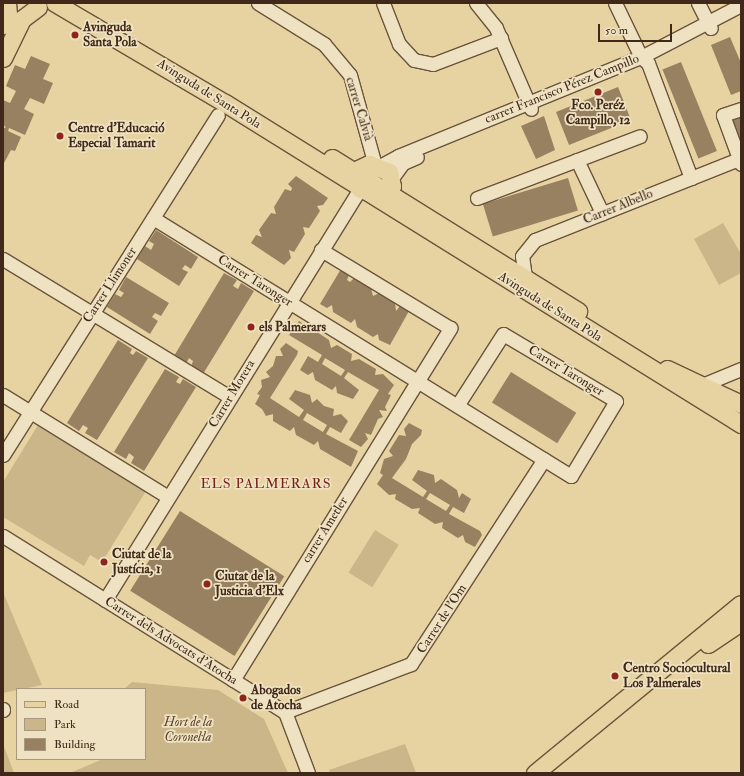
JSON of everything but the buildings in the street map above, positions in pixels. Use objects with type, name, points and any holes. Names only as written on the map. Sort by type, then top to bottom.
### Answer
[{"type":"main road","points":[[3,25],[8,14],[7,3]]},
{"type":"main road","points":[[19,3],[41,5]]},
{"type":"main road","name":"Avinguda de Santa Pola","points":[[55,3],[225,103],[360,189],[741,424]]},
{"type":"main road","name":"Avinguda de Santa Pola","points":[[81,3],[354,171],[384,175],[525,277],[670,370],[741,404]]},
{"type":"main road","points":[[3,58],[22,19],[41,5]]},
{"type":"main road","points":[[360,189],[353,178],[354,171],[363,166],[384,175]]},
{"type":"main road","name":"Avinguda de Santa Pola","points":[[360,189],[380,195],[384,175]]},
{"type":"main road","points":[[548,773],[741,604]]},
{"type":"main road","points":[[535,773],[682,657],[741,622]]},
{"type":"street","points":[[383,3],[399,44],[414,60],[433,64],[500,38]]},
{"type":"street","points":[[476,3],[500,38],[530,106]]},
{"type":"street","points":[[615,3],[645,60],[691,178]]},
{"type":"street","points":[[698,3],[710,25]]},
{"type":"street","name":"carrer Calvià","points":[[260,4],[324,44],[350,75],[384,175]]},
{"type":"street","name":"carrer Francisco Pérez Campillo","points":[[710,25],[741,5]]},
{"type":"street","name":"carrer Francisco Pérez Campillo","points":[[384,175],[530,106],[645,60],[710,25],[741,11]]},
{"type":"street","points":[[740,161],[723,115],[741,109]]},
{"type":"street","name":"Carrer Llimoner","points":[[3,455],[218,115]]},
{"type":"street","points":[[477,198],[640,136]]},
{"type":"street","points":[[577,160],[602,213]]},
{"type":"street","name":"Carrer Albello","points":[[525,277],[522,256],[535,240],[691,178],[740,161]]},
{"type":"street","name":"Carrer Morera","points":[[105,600],[360,189]]},
{"type":"street","name":"Carrer Taronger","points":[[153,218],[457,406],[571,476],[616,401],[503,334],[457,406]]},
{"type":"street","points":[[321,250],[450,328],[417,381]]},
{"type":"street","points":[[3,259],[230,397]]},
{"type":"street","points":[[702,385],[741,369]]},
{"type":"street","name":"carrer Ametler","points":[[232,680],[417,381]]},
{"type":"street","points":[[3,396],[168,497]]},
{"type":"street","name":"Carrer de l'Om","points":[[285,712],[411,664],[544,459]]},
{"type":"street","name":"Carrer dels Advocats d'Atocha","points":[[3,536],[285,712]]},
{"type":"street","points":[[285,712],[308,773]]},
{"type":"green space","points":[[723,223],[741,254],[741,273],[719,285],[694,239]]},
{"type":"green space","points":[[38,425],[146,491],[102,562],[90,555],[84,566],[3,517],[3,482]]},
{"type":"green space","points":[[375,530],[399,545],[372,587],[349,572]]},
{"type":"green space","points":[[3,592],[42,685],[27,688],[16,688],[16,690],[3,693]]},
{"type":"green space","name":"Hort de la Coronel·la","points":[[132,682],[218,690],[264,719],[288,773],[70,773],[101,760],[146,760],[146,688],[125,688]]},
{"type":"green space","points":[[3,744],[14,773],[3,773]]},
{"type":"green space","points":[[405,744],[416,773],[330,773],[329,770]]},
{"type":"place","name":"Avinguda Santa Pola","points":[[75,35]]},
{"type":"place","name":"Fco. Peréz Campillo, 12","points":[[598,92]]},
{"type":"place","name":"Centre d'Educació Especial Tamarit","points":[[60,136]]},
{"type":"place","name":"els Palmerars","points":[[251,327]]},
{"type":"place","name":"Ciutat de la Justícia, 1","points":[[104,562]]},
{"type":"place","name":"Ciutat de la Justicia d'Elx","points":[[207,584]]},
{"type":"place","name":"Centro Sociocultural Los Palmerales","points":[[615,676]]},
{"type":"place","name":"Abogados de Atocha","points":[[243,698]]},
{"type":"district","name":"ELS PALMERARS","points":[[266,484]]}]
